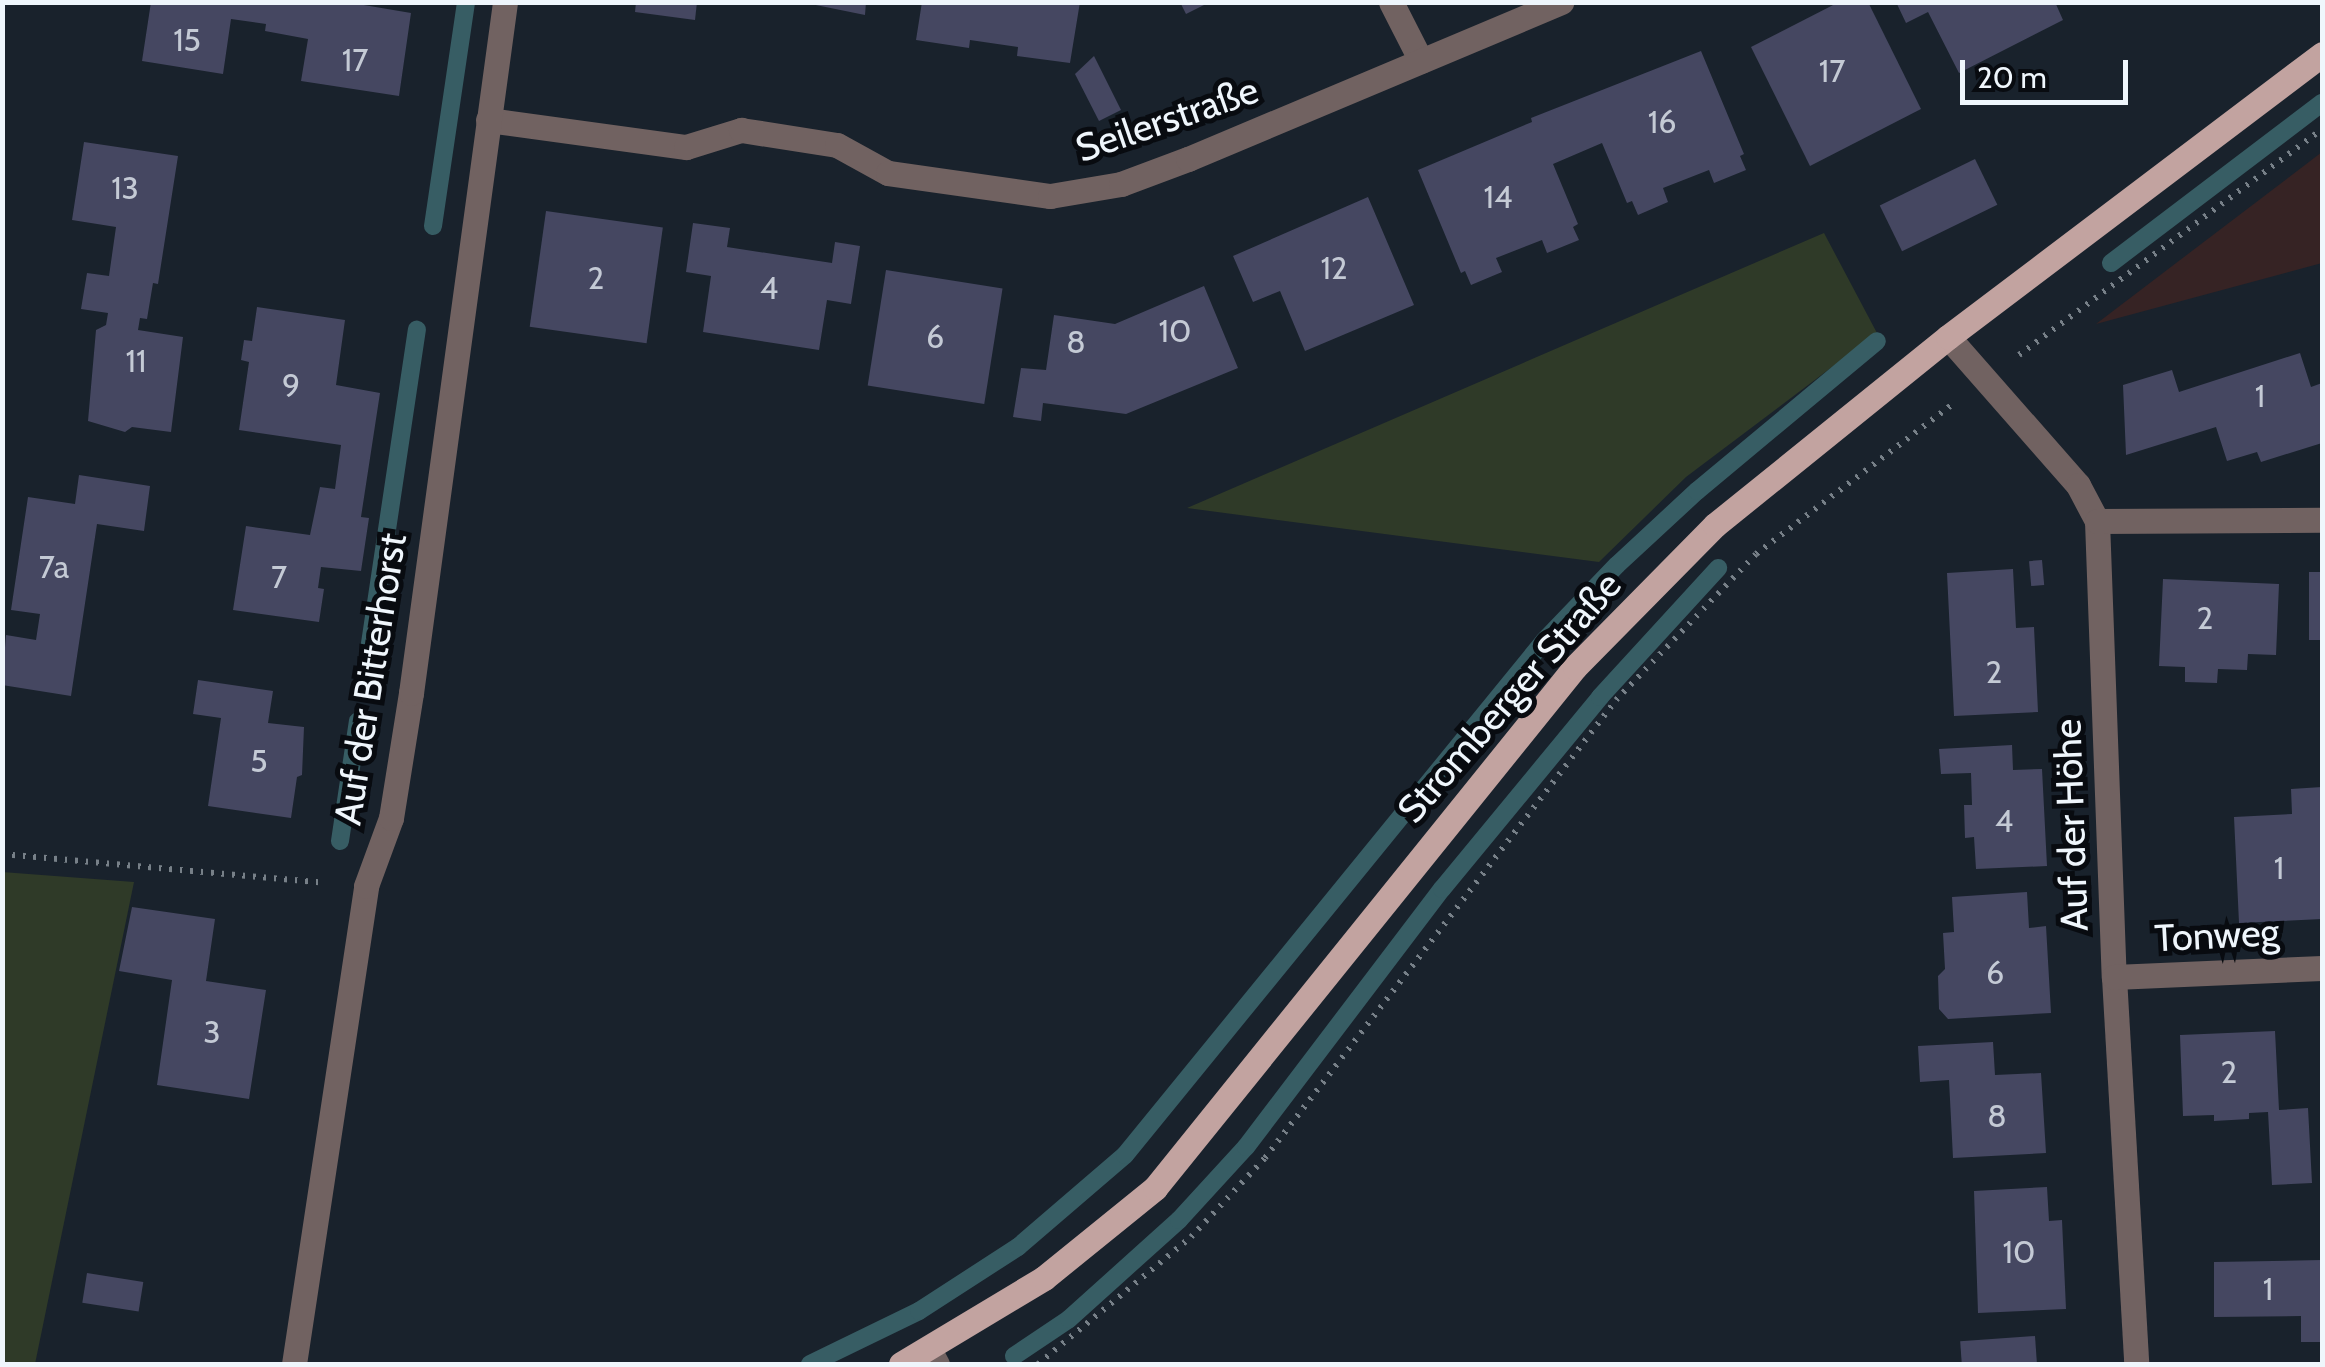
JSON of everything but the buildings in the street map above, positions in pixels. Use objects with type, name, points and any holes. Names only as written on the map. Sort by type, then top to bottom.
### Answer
[{"type":"main road","name":"Stromberger Straße","points":[[902,1364],[934,1358],[1044,1278],[1155,1188],[1575,667],[1715,525],[1948,337],[2322,54]]},
{"type":"street","name":"Auf der Bitterhorst","points":[[294,1364],[366,886],[391,818],[412,693],[506,2]]},
{"type":"street","points":[[1391,2],[1421,61]]},
{"type":"street","name":"Seilerstraße","points":[[488,120],[686,147],[742,130],[837,145],[888,173],[1050,196],[1121,184],[1155,172],[1561,2]]},
{"type":"street","name":"Auf der Höhe","points":[[1948,337],[2078,486],[2097,521],[2114,977],[2136,1364]]},
{"type":"street","points":[[2097,521],[2322,520]]},
{"type":"street","name":"Tonweg","points":[[2114,977],[2322,968]]},
{"type":"path","points":[[1038,1364],[1191,1237],[1266,1158],[1616,700],[1756,554],[2322,129]]},
{"type":"path","points":[[2,854],[366,886]]},
{"type":"shaded area","points":[[2322,152],[2322,263],[2096,324]]},
{"type":"green space","points":[[1824,233],[1877,333],[1686,477],[1599,562],[1187,508]]},
{"type":"green space","points":[[2,872],[134,882],[35,1364],[3,1364]]},
{"type":"waterway","points":[[433,226],[466,2]]},
{"type":"waterway","points":[[2111,263],[2322,103]]},
{"type":"waterway","points":[[369,650],[417,330]]},
{"type":"waterway","points":[[810,1364],[919,1311],[1018,1247],[1125,1155],[1544,641],[1617,565],[1697,491],[1877,341]]},
{"type":"waterway","points":[[1014,1356],[1069,1319],[1179,1220],[1246,1147],[1442,889],[1600,697],[1718,568]]},
{"type":"waterway","points":[[340,841],[358,721]]}]
